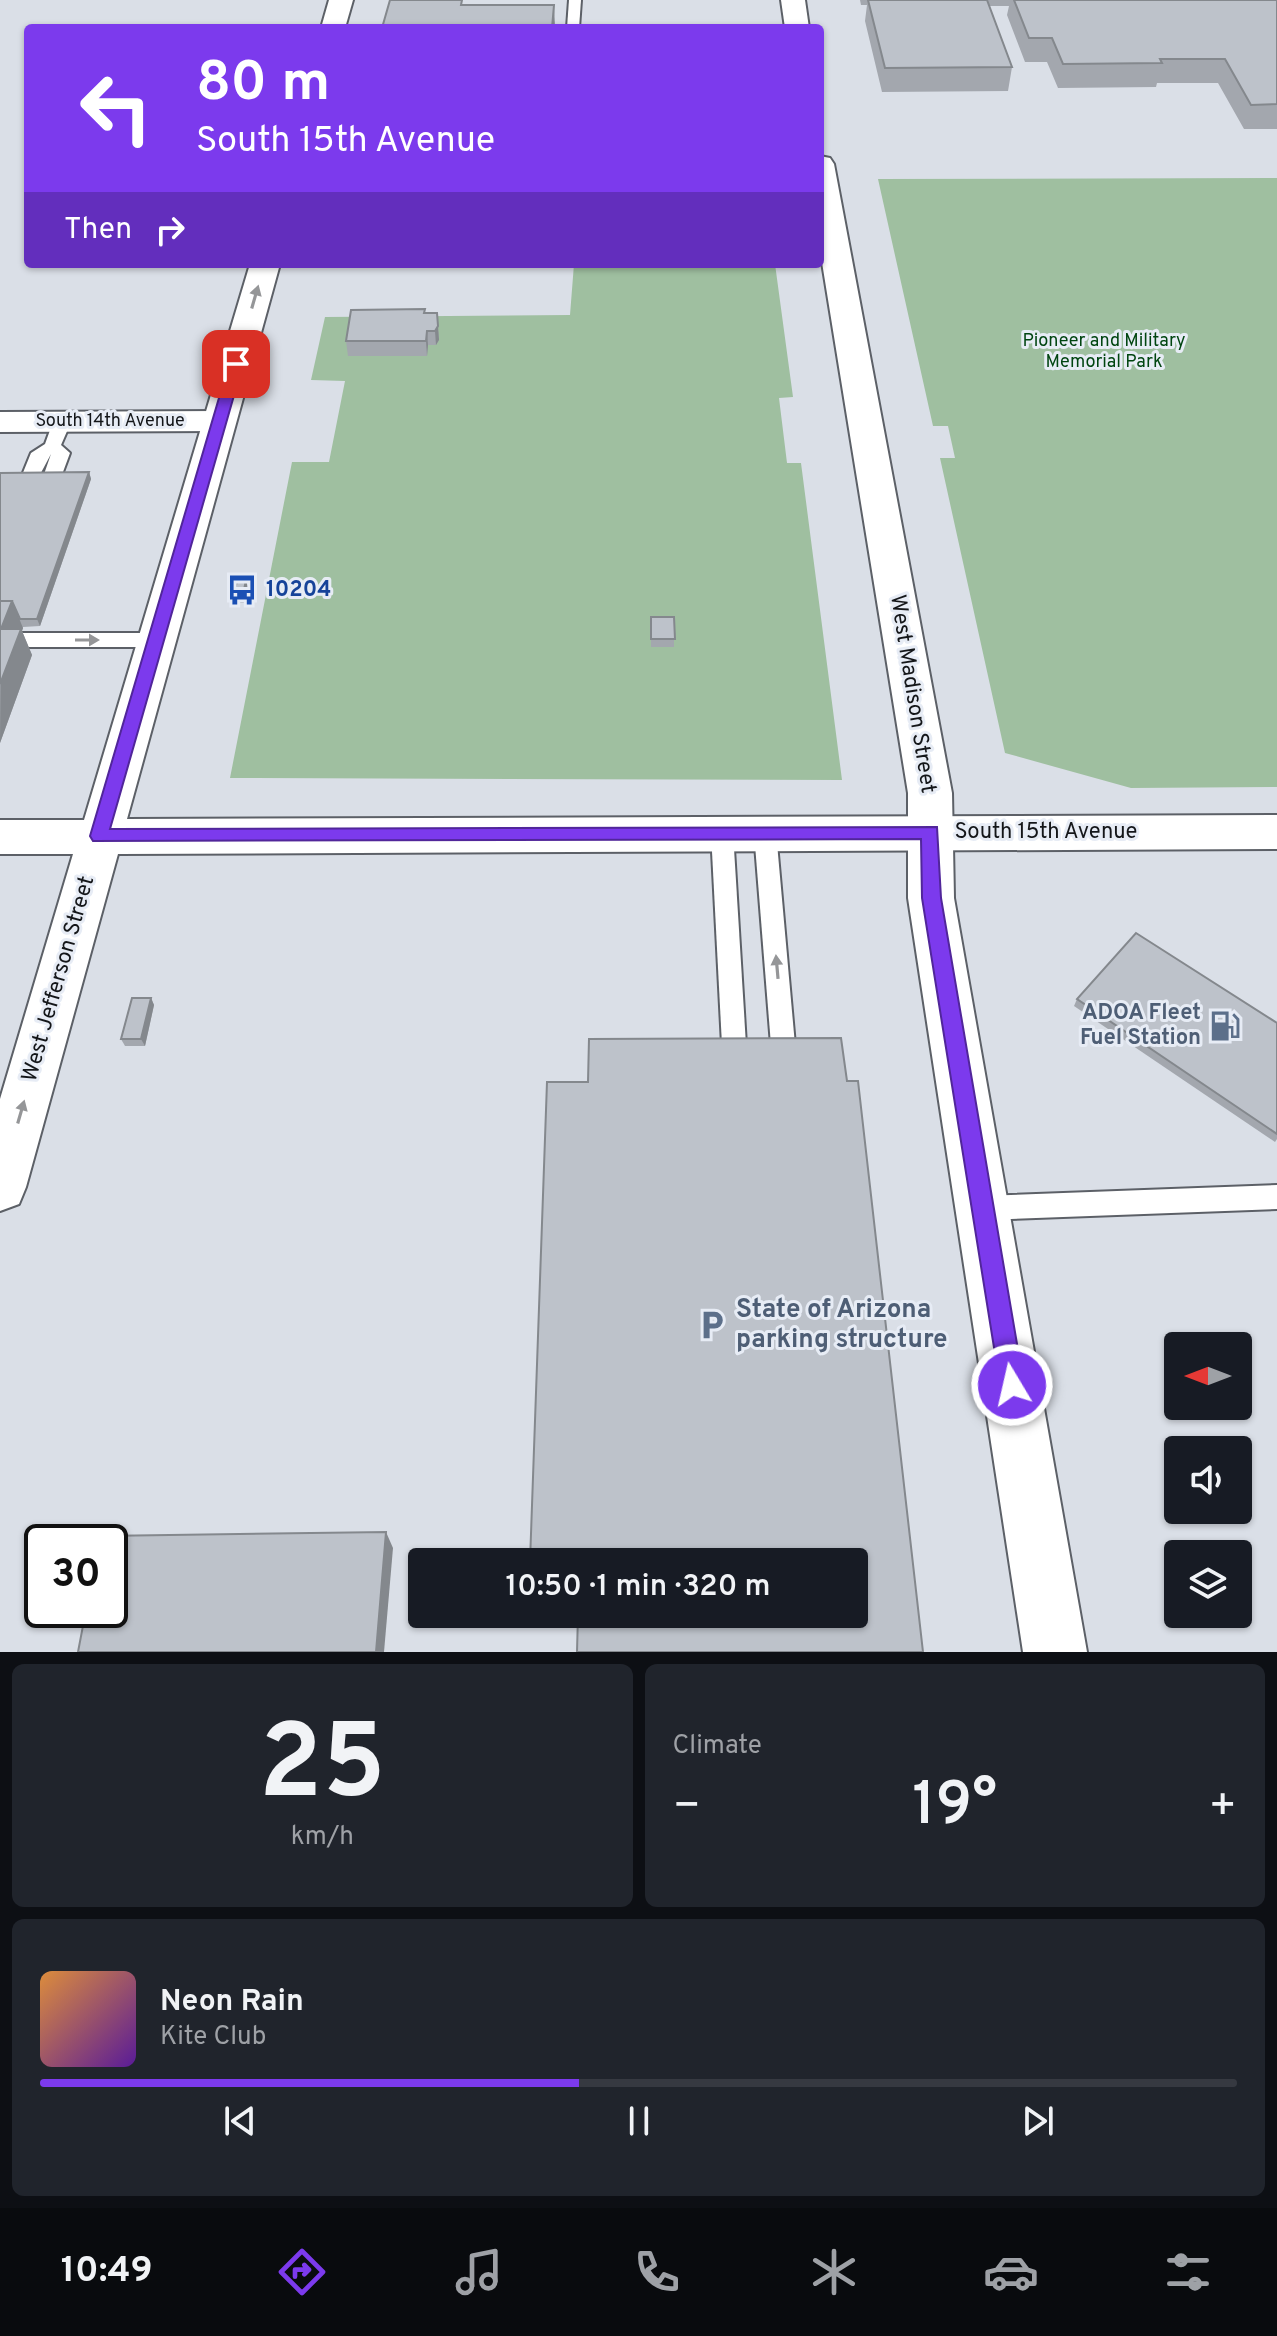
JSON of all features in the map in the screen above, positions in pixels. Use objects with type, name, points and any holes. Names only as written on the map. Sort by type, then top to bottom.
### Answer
[{"type":"main road","points":[[334,24],[341,0]]},
{"type":"main road","points":[[793,0],[796,24]]},
{"type":"main road","name":"West Madison Street","points":[[824,187],[929,785],[931,898],[1055,1652]]},
{"type":"main road","name":"West Jefferson Street","points":[[0,1187],[264,268]]},
{"type":"main road","name":"South 14th Avenue","points":[[0,422],[57,434],[219,421]]},
{"type":"main road","name":"South 15th Avenue","points":[[0,837],[930,832],[1274,839]]},
{"type":"lane","points":[[573,24],[575,0]]},
{"type":"lane","points":[[29,480],[40,453],[57,434]]},
{"type":"lane","points":[[51,480],[61,453],[57,434]]},
{"type":"lane","points":[[19,640],[156,640]]},
{"type":"lane","points":[[722,832],[734,1045]]},
{"type":"lane","points":[[765,832],[783,1045]]},
{"type":"lane","points":[[982,1208],[1277,1197]]},
{"type":"green space","name":"Pioneer and Military Memorial Park","points":[[1277,178],[1277,787],[1131,788],[1005,753],[940,458],[955,458],[948,426],[933,426],[878,179]]},
{"type":"green space","points":[[574,268],[776,268],[793,397],[779,398],[787,463],[801,463],[842,780],[230,778],[292,462],[329,462],[345,381],[311,380],[325,317],[570,315]]},
{"type":"building","points":[[390,0],[462,0],[461,5],[554,5],[552,24],[383,24]]},
{"type":"building","points":[[868,0],[987,0],[1012,67],[885,68]]},
{"type":"building","points":[[1014,0],[1277,0],[1277,104],[1251,105],[1225,59],[1063,64],[1052,38],[1029,38]]},
{"type":"building","points":[[425,309],[424,313],[437,313],[438,326],[435,331],[427,331],[426,341],[346,341],[351,310]]},
{"type":"building","points":[[89,472],[37,619],[20,619],[12,601],[0,601],[0,473]]},
{"type":"building","points":[[237,580],[246,580],[243,595],[234,595]]},
{"type":"building","points":[[0,601],[12,601],[1,629],[21,629],[0,684]]},
{"type":"building","points":[[651,617],[674,617],[675,639],[651,639]]},
{"type":"building","points":[[1136,933],[1277,1023],[1277,1134],[1077,999]]},
{"type":"building","points":[[132,998],[151,998],[141,1039],[121,1039]]},
{"type":"building","name":"State of Arizona parking structure","points":[[841,1038],[847,1081],[858,1081],[923,1652],[577,1652],[578,1628],[868,1628],[868,1548],[530,1548],[547,1082],[588,1082],[589,1039]]},
{"type":"building","points":[[386,1532],[376,1652],[78,1652],[83,1628],[128,1628],[128,1536]]},
{"type":"place","name":"10204","points":[[242,590]]},
{"type":"place","name":"ADOA Fleet Fuel Station","points":[[1225,1026]]},
{"type":"place","name":"State of Arizona parking structure","points":[[712,1325]]},
{"type":"route","points":[[236,364],[99,836],[930,832],[931,898],[1012,1385]]}]
